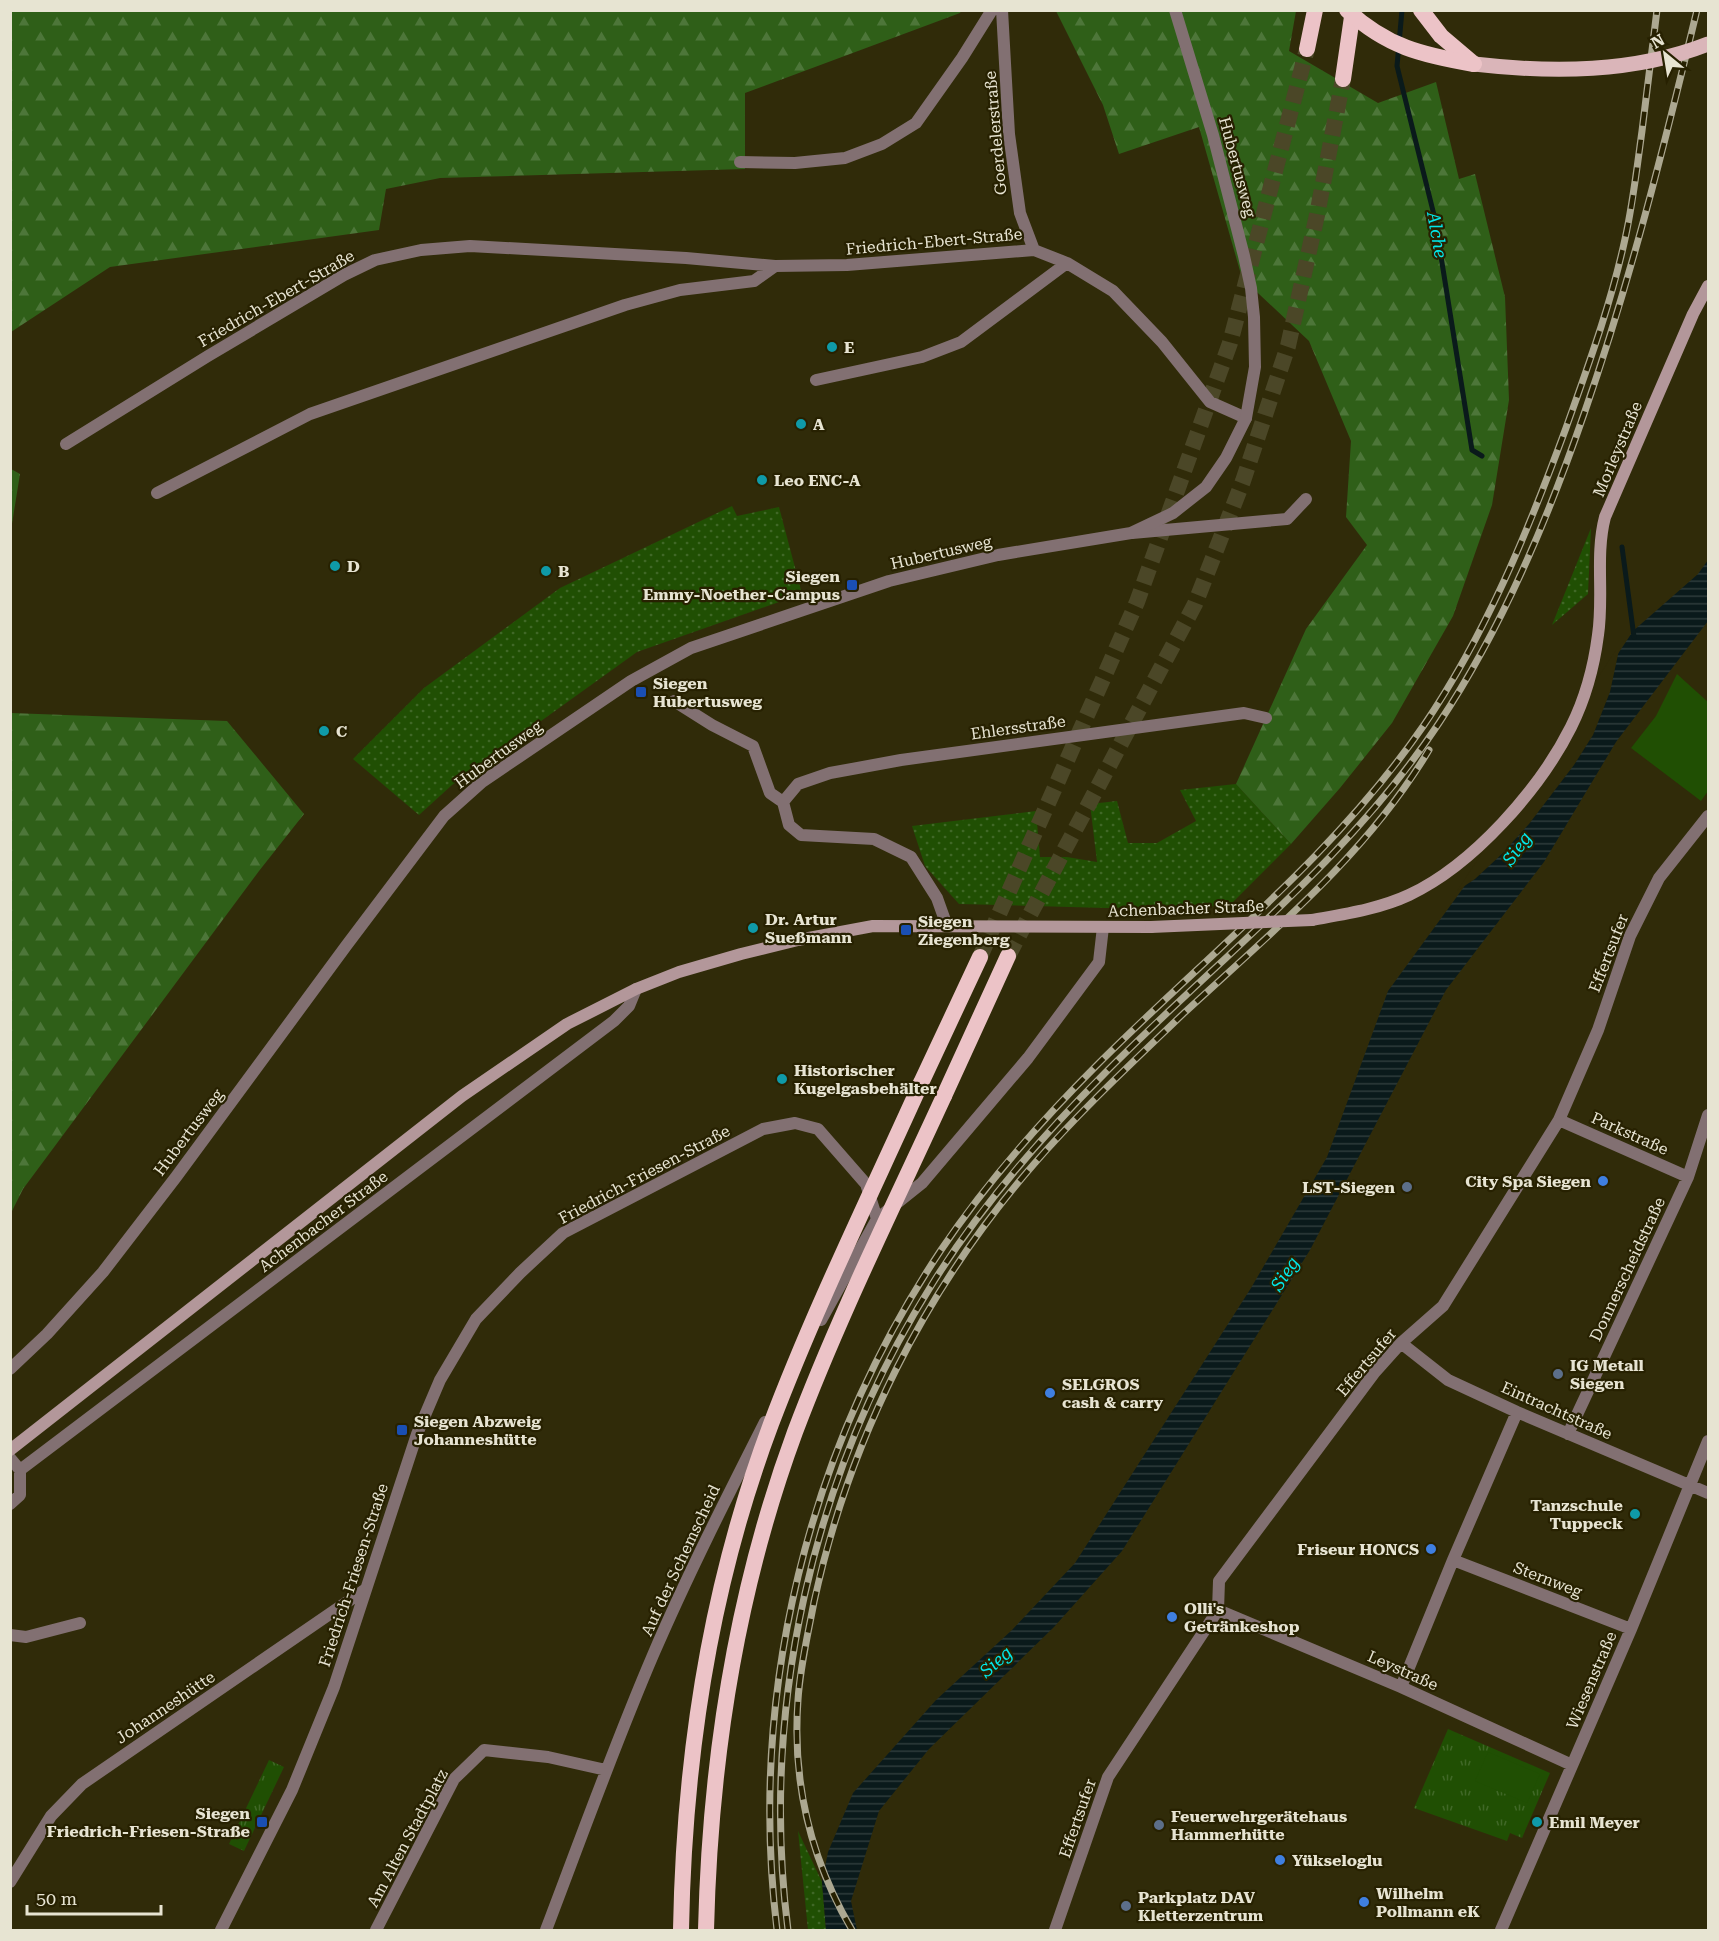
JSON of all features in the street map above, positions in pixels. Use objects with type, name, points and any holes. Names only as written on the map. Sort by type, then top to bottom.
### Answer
[{"type":"highway","points":[[1307,49],[1316,10]]},
{"type":"highway","points":[[1347,10],[1365,27],[1408,50],[1474,64]]},
{"type":"highway","points":[[1343,79],[1353,10]]},
{"type":"highway","points":[[1421,10],[1441,36],[1474,64]]},
{"type":"highway","points":[[706,1930],[712,1796],[722,1722],[734,1649],[765,1525],[795,1434],[822,1365],[1008,956]]},
{"type":"highway","points":[[681,1930],[687,1794],[696,1719],[709,1644],[746,1497],[770,1425],[798,1355],[980,957]]},
{"type":"main road","points":[[1474,64],[1554,70],[1612,67],[1657,59],[1708,44]]},
{"type":"main road","name":"Morleystraße","points":[[1598,635],[1602,531],[1605,517],[1693,314],[1708,286]]},
{"type":"main road","name":"Achenbacher Straße","points":[[10,1450],[462,1096],[567,1024],[636,989],[679,972],[798,940],[873,926],[1151,927],[1312,920],[1350,914],[1408,895],[1437,879],[1491,834],[1512,812],[1555,756],[1572,725],[1585,693],[1598,635]]},
{"type":"street","name":"Goerdelerstraße","points":[[740,162],[795,163],[845,158],[882,144],[916,123],[962,58],[992,10]]},
{"type":"street","name":"Goerdelerstraße","points":[[1002,10],[1009,134],[1020,213],[1034,250]]},
{"type":"street","name":"Hubertusweg","points":[[1131,533],[1173,513],[1206,487],[1226,458],[1246,418],[1255,367],[1251,288],[1213,135],[1175,10]]},
{"type":"street","name":"Friedrich-Ebert-Straße","points":[[66,444],[344,274],[375,260],[421,250],[470,246],[686,258],[776,266],[847,265],[1034,250],[1067,263],[1113,291],[1162,342],[1210,402],[1246,418]]},
{"type":"street","points":[[816,380],[922,357],[961,342],[1067,263]]},
{"type":"street","points":[[157,493],[310,414],[625,305],[680,290],[754,281],[776,266]]},
{"type":"street","name":"Hubertusweg","points":[[10,1369],[47,1334],[103,1272],[444,816],[482,782],[631,681],[691,648],[889,581],[998,555],[1131,533],[1287,519],[1306,499]]},
{"type":"street","points":[[674,701],[712,725],[753,746],[770,793],[783,802],[789,825],[801,835],[874,839],[911,857],[937,898],[947,926]]},
{"type":"street","name":"Ehlersstraße","points":[[783,802],[798,784],[830,773],[901,760],[1244,713],[1266,718]]},
{"type":"street","name":"Effertsufer","points":[[1055,1930],[1108,1777],[1218,1610],[1219,1581],[1375,1372],[1401,1343],[1443,1306],[1559,1120],[1598,1030],[1635,926],[1659,878],[1708,816]]},
{"type":"street","points":[[877,1219],[922,1183],[1028,1058],[1099,963],[1103,927]]},
{"type":"street","name":"Achenbacher Straße","points":[[20,1470],[614,1021],[629,1006],[636,989]]},
{"type":"street","name":"Donnerscheidstraße","points":[[1568,1434],[1688,1177],[1708,1115]]},
{"type":"street","name":"Parkstraße","points":[[1559,1120],[1688,1177]]},
{"type":"street","name":"Friedrich-Friesen-Straße","points":[[221,1930],[292,1790],[334,1687],[417,1434],[440,1380],[476,1319],[563,1233],[763,1129],[795,1123],[818,1129],[866,1184],[877,1219]]},
{"type":"street","name":"Auf der Schemscheid","points":[[546,1930],[606,1770],[654,1654],[721,1509],[765,1422],[877,1219]]},
{"type":"street","name":"Eintrachtstraße","points":[[1401,1343],[1448,1380],[1517,1412],[1708,1493]]},
{"type":"street","points":[[1401,1687],[1517,1412]]},
{"type":"street","name":"Wiesenstraße","points":[[1501,1930],[1631,1629],[1708,1441]]},
{"type":"street","points":[[10,1458],[20,1470],[20,1495],[10,1504]]},
{"type":"street","name":"Sternweg","points":[[1453,1560],[1631,1629]]},
{"type":"street","name":"Johanneshütte","points":[[10,1882],[51,1816],[82,1784],[366,1589]]},
{"type":"street","name":"Leystraße","points":[[1218,1610],[1401,1687],[1572,1765]]},
{"type":"street","points":[[10,1635],[26,1637],[80,1623]]},
{"type":"street","name":"Am Alten Stadtplatz","points":[[376,1930],[454,1779],[484,1750],[548,1757],[606,1770]]},
{"type":"green space","points":[[11,11],[961,11],[745,93],[745,169],[440,178],[386,189],[379,230],[110,267],[11,332]]},
{"type":"green space","points":[[1056,11],[1296,11],[1289,51],[1378,103],[1436,82],[1459,179],[1475,174],[1505,297],[1509,400],[1492,505],[1453,616],[1392,723],[1291,844],[1236,784],[1306,629],[1367,545],[1346,517],[1351,441],[1309,341],[1242,278],[1199,127],[1119,154],[1103,105]]},
{"type":"green space","points":[[11,469],[20,474],[11,530]]},
{"type":"green space","points":[[732,506],[737,516],[779,507],[802,594],[637,652],[452,785],[419,815],[353,759],[424,688],[560,588]]},
{"type":"green space","points":[[1591,528],[1588,594],[1552,625]]},
{"type":"green space","points":[[1677,674],[1708,702],[1708,791],[1701,801],[1631,748],[1656,716]]},
{"type":"green space","points":[[11,713],[227,721],[304,814],[259,871],[23,1189],[11,1213]]},
{"type":"green space","points":[[1236,784],[1291,844],[1229,906],[1106,908],[959,904],[925,866],[912,826],[1036,811],[1040,857],[1067,857],[1097,862],[1090,804],[1117,801],[1128,843],[1157,843],[1196,821],[1180,790]]},
{"type":"green space","points":[[1448,1729],[1550,1773],[1522,1838],[1510,1833],[1507,1841],[1414,1808]]},
{"type":"green space","points":[[1488,1752],[1540,1774],[1527,1803],[1475,1781]]},
{"type":"green space","points":[[269,1760],[284,1767],[244,1851],[229,1844]]},
{"type":"green space","points":[[798,1831],[822,1882],[826,1930],[808,1930]]},
{"type":"water","name":"Sieg","points":[[1708,560],[1708,621],[1616,742],[1544,862],[1446,990],[1310,1250],[1122,1551],[1054,1627],[929,1749],[879,1811],[851,1901],[857,1930],[826,1930],[822,1882],[828,1852],[853,1793],[936,1700],[1012,1630],[1075,1563],[1251,1288],[1327,1157],[1388,991],[1469,880],[1633,631],[1698,574]]},
{"type":"pier","points":[[1616,650],[1619,650],[1610,692],[1593,735],[1574,765],[1529,824],[1503,853],[1475,879],[1457,891]]},
{"type":"waterway","name":"Alche","points":[[1402,10],[1397,66],[1435,219],[1472,450],[1482,456]]},
{"type":"waterway","name":"Alche","points":[[1622,547],[1634,637]]},
{"type":"tunnel","points":[[980,957],[1137,602],[1230,343],[1307,49]]},
{"type":"tunnel","points":[[1008,956],[1195,604],[1243,481],[1288,346],[1317,215],[1343,79]]},
{"type":"railway","points":[[777,1930],[770,1841],[772,1751],[781,1663],[798,1575],[823,1490],[855,1407],[895,1327],[941,1250],[995,1177],[1034,1131],[1097,1065],[1268,902],[1351,818],[1389,773],[1424,725],[1467,655],[1504,581],[1537,505],[1606,311],[1630,212],[1657,10]]},
{"type":"railway","points":[[788,1930],[781,1847],[782,1763],[790,1679],[804,1596],[826,1515],[855,1435],[890,1359],[950,1257],[990,1201],[1012,1175],[1105,1073],[1281,906],[1365,819],[1403,772],[1462,687],[1503,612],[1521,573],[1555,494],[1584,414],[1645,214],[1697,10]]},
{"type":"railway","points":[[852,1930],[825,1876],[807,1820],[798,1761],[798,1700],[800,1675],[814,1602],[829,1542],[870,1425],[896,1369],[959,1262],[1034,1164],[1108,1087],[1184,1013],[1284,922],[1347,858],[1377,824],[1429,750]]},
{"type":"place","name":"E","points":[[832,347]]},
{"type":"place","name":"A","points":[[801,424]]},
{"type":"place","name":"Leo ENC-A","points":[[762,480]]},
{"type":"place","name":"D","points":[[335,566]]},
{"type":"place","name":"B","points":[[546,571]]},
{"type":"place","name":"Siegen Emmy-Noether-Campus","points":[[852,585]]},
{"type":"place","name":"Siegen Hubertusweg","points":[[641,692]]},
{"type":"place","name":"C","points":[[324,731]]},
{"type":"place","name":"Dr. Artur Sueßmann","points":[[753,928]]},
{"type":"place","name":"Siegen Ziegenberg","points":[[906,930]]},
{"type":"place","name":"Historischer Kugelgasbehälter","points":[[782,1079]]},
{"type":"place","name":"City Spa Siegen","points":[[1603,1181]]},
{"type":"place","name":"LST-Siegen","points":[[1407,1187]]},
{"type":"place","name":"IG Metall Siegen","points":[[1558,1374]]},
{"type":"place","name":"SELGROS cash & carry","points":[[1050,1393]]},
{"type":"place","name":"Siegen Abzweig Johanneshütte","points":[[402,1430]]},
{"type":"place","name":"Tanzschule Tuppeck","points":[[1635,1514]]},
{"type":"place","name":"Friseur HONCS","points":[[1431,1549]]},
{"type":"place","name":"Olli's Getränkeshop","points":[[1172,1617]]},
{"type":"place","name":"Siegen Friedrich-Friesen-Straße","points":[[262,1822]]},
{"type":"place","name":"Emil Meyer","points":[[1537,1822]]},
{"type":"place","name":"Feuerwehrgerätehaus Hammerhütte","points":[[1159,1825]]},
{"type":"place","name":"Yükseloglu","points":[[1280,1860]]},
{"type":"place","name":"Wilhelm Pollmann eK","points":[[1364,1902]]},
{"type":"place","name":"Parkplatz DAV Kletterzentrum","points":[[1126,1906]]}]
